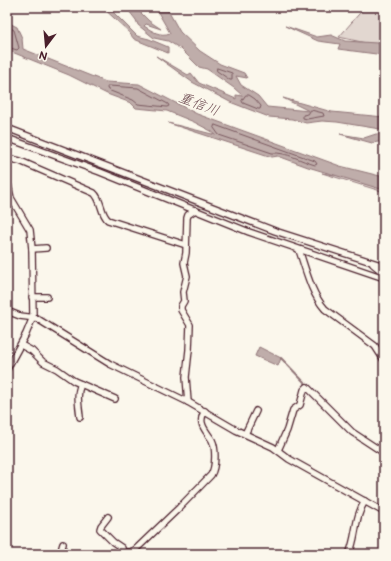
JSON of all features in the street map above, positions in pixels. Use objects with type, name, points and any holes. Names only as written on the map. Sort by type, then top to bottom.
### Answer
[{"type":"street","points":[[7,128],[275,231],[384,266]]},
{"type":"street","points":[[7,138],[100,172],[249,232],[384,278]]},
{"type":"street","points":[[7,158],[20,161],[94,193],[104,215],[108,220],[186,245]]},
{"type":"street","points":[[7,179],[10,198],[30,230],[32,249],[33,317],[21,345],[7,369]]},
{"type":"street","points":[[188,402],[186,378],[190,325],[180,306],[184,300],[182,292],[187,276],[184,263],[187,218],[188,215],[195,210]]},
{"type":"street","points":[[32,249],[46,248]]},
{"type":"street","points":[[299,250],[308,277],[321,304],[325,309],[375,346],[384,360]]},
{"type":"street","points":[[371,262],[384,272]]},
{"type":"street","points":[[32,297],[47,297]]},
{"type":"street","points":[[7,311],[20,316],[36,318],[110,364],[188,402],[245,434],[278,450],[289,458],[384,512]]},
{"type":"street","points":[[21,345],[32,351],[43,362],[81,384],[115,399]]},
{"type":"street","points":[[80,417],[78,392],[81,384]]},
{"type":"street","points":[[278,450],[287,430],[293,410],[300,405],[304,390],[307,387],[352,432],[384,453]]},
{"type":"street","points":[[245,434],[256,410]]},
{"type":"street","points":[[108,517],[100,529],[122,548],[122,553],[135,550],[211,475],[214,464],[214,445],[202,423],[202,415],[205,411]]},
{"type":"street","points":[[349,554],[358,514],[365,501]]},
{"type":"street","points":[[60,554],[63,544]]},
{"type":"shaded area","points":[[365,7],[384,7],[384,47],[339,37]]},
{"type":"shaded area","points":[[322,173],[384,183],[384,192]]},
{"type":"water","points":[[102,7],[108,7],[137,36],[168,47],[168,53],[134,39],[127,30]]},
{"type":"water","points":[[125,7],[135,7],[149,21],[161,29],[146,24],[144,26],[156,33],[166,34],[170,33],[155,7],[166,7],[180,32],[200,51],[220,64],[244,73],[247,78],[236,76],[241,85],[258,96],[267,107],[309,111],[283,98],[332,112],[384,117],[384,141],[372,143],[340,134],[364,138],[376,134],[383,134],[380,129],[337,122],[322,121],[306,123],[292,119],[269,117],[230,102],[192,82],[156,56],[188,75],[191,73],[199,83],[236,99],[236,95],[243,96],[207,69],[199,67],[181,49],[168,41],[154,38],[138,25],[136,20]]},
{"type":"water","points":[[7,22],[17,27],[22,38],[23,49],[106,82],[139,84],[197,114],[340,166],[384,177],[384,190],[308,167],[278,156],[272,157],[168,123],[216,135],[194,122],[167,111],[136,108],[131,103],[107,94],[69,75],[7,50]]},
{"type":"water","points":[[285,26],[317,37],[331,35],[345,41],[377,43],[384,47],[384,55],[338,49],[340,44],[318,41]]},
{"type":"water","points":[[259,347],[281,358],[278,366],[255,356]]},
{"type":"waterway","points":[[281,358],[306,384]]},
{"type":"water label","name":"重信川","points":[[199,104]]}]
